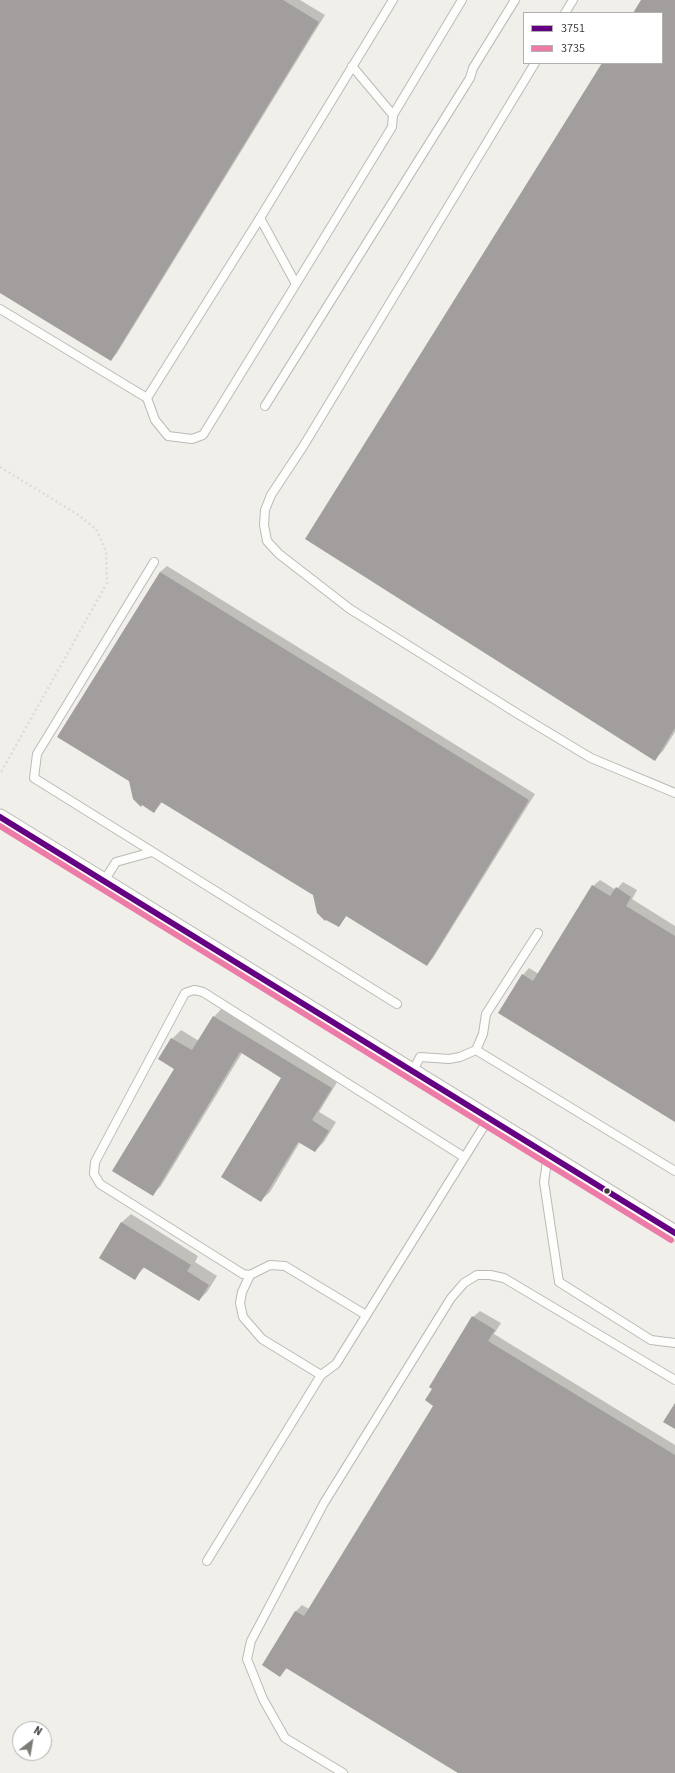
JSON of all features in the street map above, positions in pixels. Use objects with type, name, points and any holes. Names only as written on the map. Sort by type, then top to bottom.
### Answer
[{"type":"street","points":[[0,817],[675,1233]]},
{"type":"lane","points":[[147,398],[260,218],[393,0]]},
{"type":"lane","points":[[0,309],[147,398],[155,420],[168,436],[192,440],[203,435],[392,127],[393,115],[462,0]]},
{"type":"lane","points":[[265,406],[470,78],[473,68],[515,0]]},
{"type":"lane","points":[[566,12],[573,0]]},
{"type":"lane","points":[[534,64],[304,445],[271,494],[265,510],[264,526],[267,541],[279,554],[350,609],[591,758],[675,793]]},
{"type":"lane","points":[[352,66],[393,115]]},
{"type":"lane","points":[[260,218],[296,284]]},
{"type":"lane","points":[[154,562],[37,754],[34,778],[397,1004]]},
{"type":"lane","points":[[104,881],[116,862],[152,852]]},
{"type":"lane","points":[[413,1071],[420,1057],[449,1059],[460,1057],[476,1050],[483,1034],[486,1014],[538,933]]},
{"type":"lane","points":[[366,1315],[285,1266],[270,1265],[250,1275],[243,1274],[100,1184],[94,1174],[94,1162],[186,993],[194,990],[203,992],[464,1157]]},
{"type":"lane","points":[[476,1050],[675,1171]]},
{"type":"lane","points":[[208,1561],[321,1375],[336,1364],[489,1118]]},
{"type":"lane","points":[[548,1155],[544,1182],[559,1282],[651,1340],[675,1344]]},
{"type":"lane","points":[[250,1275],[242,1292],[240,1303],[243,1317],[262,1339],[321,1375]]},
{"type":"lane","points":[[343,1773],[285,1738],[263,1699],[247,1660],[251,1641],[324,1503],[451,1298],[464,1283],[477,1275],[490,1275],[504,1278],[675,1380]]},
{"type":"path","points":[[0,468],[77,514],[96,529],[106,551],[107,583],[0,774]]},
{"type":"building","points":[[0,0],[283,0],[319,22],[111,361],[0,293]]},
{"type":"building","points":[[641,0],[675,0],[675,728],[655,761],[305,539],[601,64],[663,64],[663,12],[634,12]]},
{"type":"building","points":[[160,572],[529,800],[427,966],[346,916],[339,927],[326,920],[325,921],[317,913],[313,895],[161,802],[154,813],[142,805],[141,807],[133,799],[129,781],[57,737]]},
{"type":"building","points":[[592,885],[610,896],[616,887],[631,897],[626,906],[675,936],[675,1122],[498,1013],[522,974],[533,981]]},
{"type":"building","points":[[213,1016],[332,1088],[312,1120],[329,1131],[315,1152],[298,1142],[261,1202],[221,1177],[281,1078],[240,1052],[153,1196],[112,1171],[174,1069],[158,1059],[171,1038],[192,1050]]},
{"type":"building","points":[[121,1222],[191,1265],[187,1271],[209,1285],[199,1301],[143,1267],[135,1280],[99,1258]]},
{"type":"building","points":[[472,1316],[495,1330],[488,1341],[675,1455],[675,1773],[458,1773],[286,1668],[280,1677],[262,1665],[295,1611],[304,1616],[433,1406],[425,1400],[432,1389],[429,1387]]},
{"type":"building","points":[[675,1403],[675,1429],[663,1422]]},
{"type":"transit line","name":"3751","points":[[0,817],[675,1233]]},
{"type":"transit line","name":"3735","points":[[0,826],[671,1240]]}]
